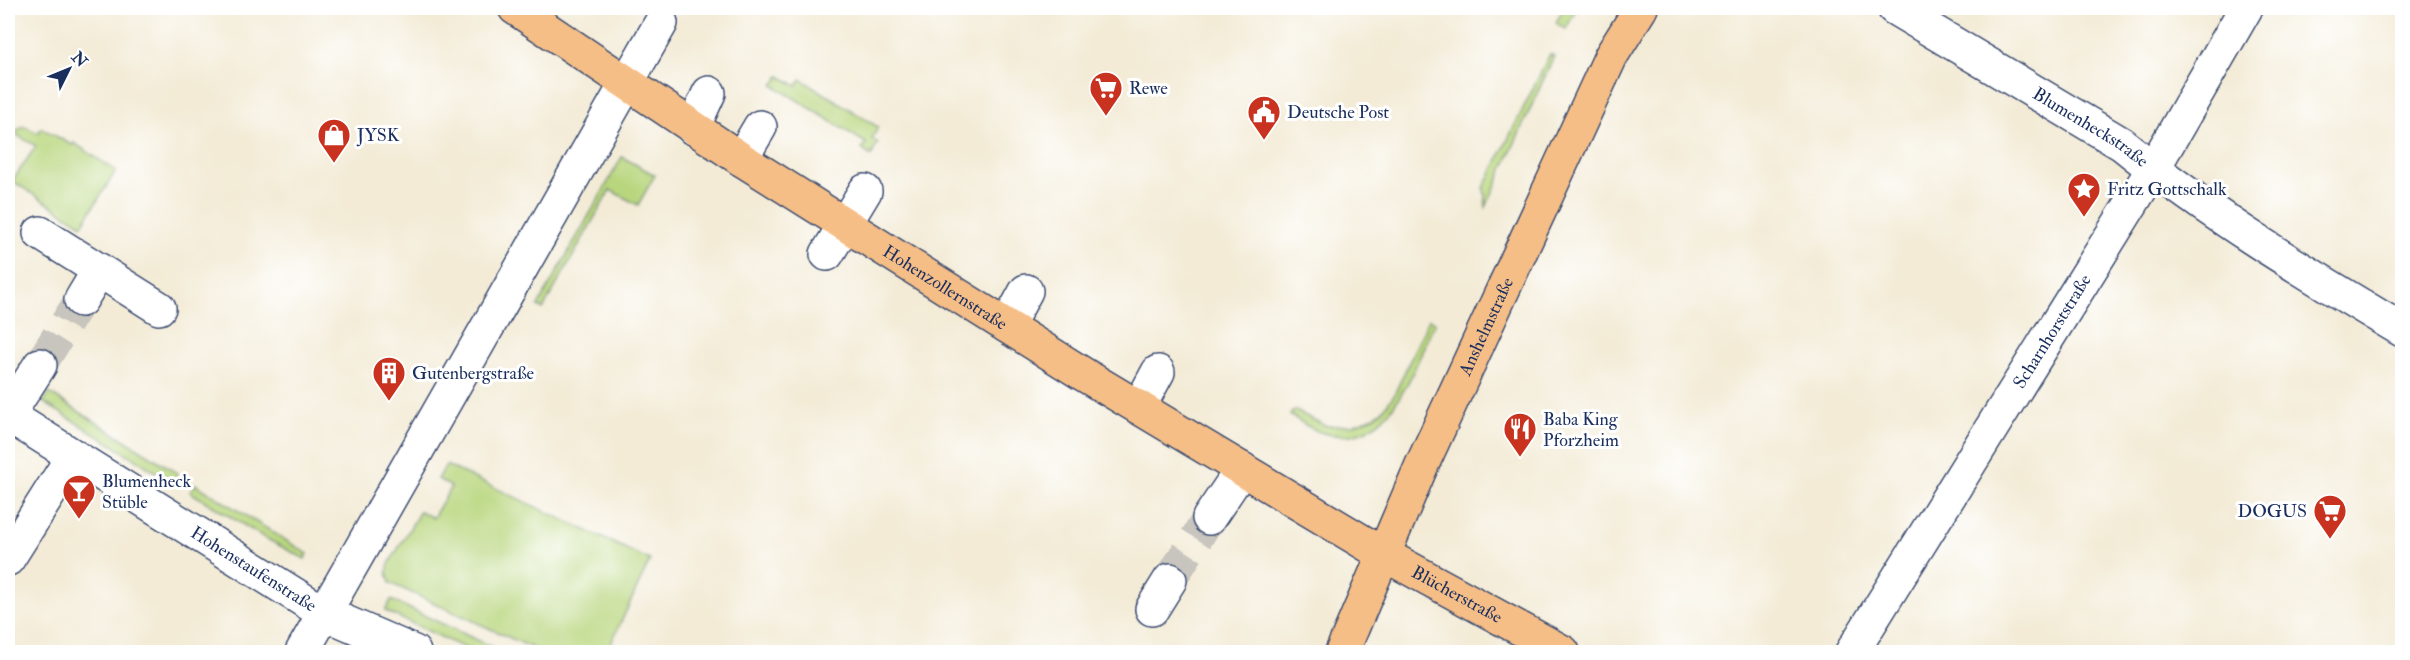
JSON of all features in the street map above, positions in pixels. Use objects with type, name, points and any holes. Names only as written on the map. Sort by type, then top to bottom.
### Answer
[{"type":"main road","name":"Hohenzollernstraße","points":[[515,8],[741,159],[1007,326],[1383,554]]},
{"type":"main road","name":"Anshelmstraße","points":[[1342,652],[1421,467],[1611,56],[1641,8]]},
{"type":"main road","name":"Blücherstraße","points":[[1383,554],[1563,652]]},
{"type":"street","name":"Blumenheckstraße","points":[[1894,8],[2122,144],[2252,240],[2403,330]]},
{"type":"street","name":"Scharnhorststraße","points":[[1852,652],[2153,169],[2246,8]]},
{"type":"street","points":[[302,652],[661,23]]},
{"type":"street","points":[[693,128],[709,93]]},
{"type":"street","points":[[741,159],[760,127]]},
{"type":"street","points":[[827,254],[865,191]]},
{"type":"street","points":[[40,233],[159,308]]},
{"type":"street","points":[[81,300],[99,270]]},
{"type":"street","points":[[1007,326],[1026,291]]},
{"type":"street","points":[[8,415],[40,365]]},
{"type":"street","points":[[1139,407],[1158,372]]},
{"type":"street","name":"Hohenstaufenstraße","points":[[8,415],[324,613],[414,652]]},
{"type":"street","points":[[8,559],[73,456]]},
{"type":"street","points":[[1209,518],[1242,469]]},
{"type":"street","points":[[1152,609],[1170,580]]},
{"type":"green space","points":[[1563,8],[1577,8],[1566,29],[1556,23]]},
{"type":"green space","points":[[1550,54],[1554,56],[1486,207],[1484,188]]},
{"type":"green space","points":[[780,76],[797,86],[801,79],[878,127],[872,139],[878,143],[871,156],[862,149],[866,143],[773,85]]},
{"type":"green space","points":[[24,126],[38,133],[41,128],[72,145],[74,143],[116,171],[82,225],[9,179],[15,177],[36,146],[18,136],[16,131]]},
{"type":"green space","points":[[622,157],[655,175],[638,205],[610,190],[543,309],[538,306]]},
{"type":"green space","points":[[1429,319],[1435,322],[1408,383],[1383,418],[1366,430],[1347,435],[1323,433],[1310,428],[1290,415],[1294,410],[1326,426],[1352,425],[1374,417],[1382,411],[1394,395]]},
{"type":"green space","points":[[49,393],[178,473],[172,482],[43,402]]},
{"type":"green space","points":[[446,465],[650,560],[607,652],[541,652],[390,583],[387,572],[389,564],[420,511],[433,518],[451,487],[438,479]]},
{"type":"green space","points":[[195,484],[308,554],[305,559],[265,538],[190,492]]},
{"type":"green space","points":[[391,600],[503,652],[473,652],[385,611]]},
{"type":"tunnel","points":[[40,365],[81,300]]},
{"type":"tunnel","points":[[1170,580],[1209,518]]},
{"type":"place","name":"Rewe","points":[[1106,117]]},
{"type":"place","name":"Deutsche Post","points":[[1264,141]]},
{"type":"place","name":"JYSK","points":[[334,164]]},
{"type":"place","name":"Fritz Gottschalk","points":[[2084,218]]},
{"type":"place","name":"Gutenbergstraße","points":[[389,402]]},
{"type":"place","name":"Baba King Pforzheim","points":[[1520,458]]},
{"type":"place","name":"Blumenheck Stüble","points":[[79,520]]},
{"type":"place","name":"DOGUS","points":[[2330,540]]}]
